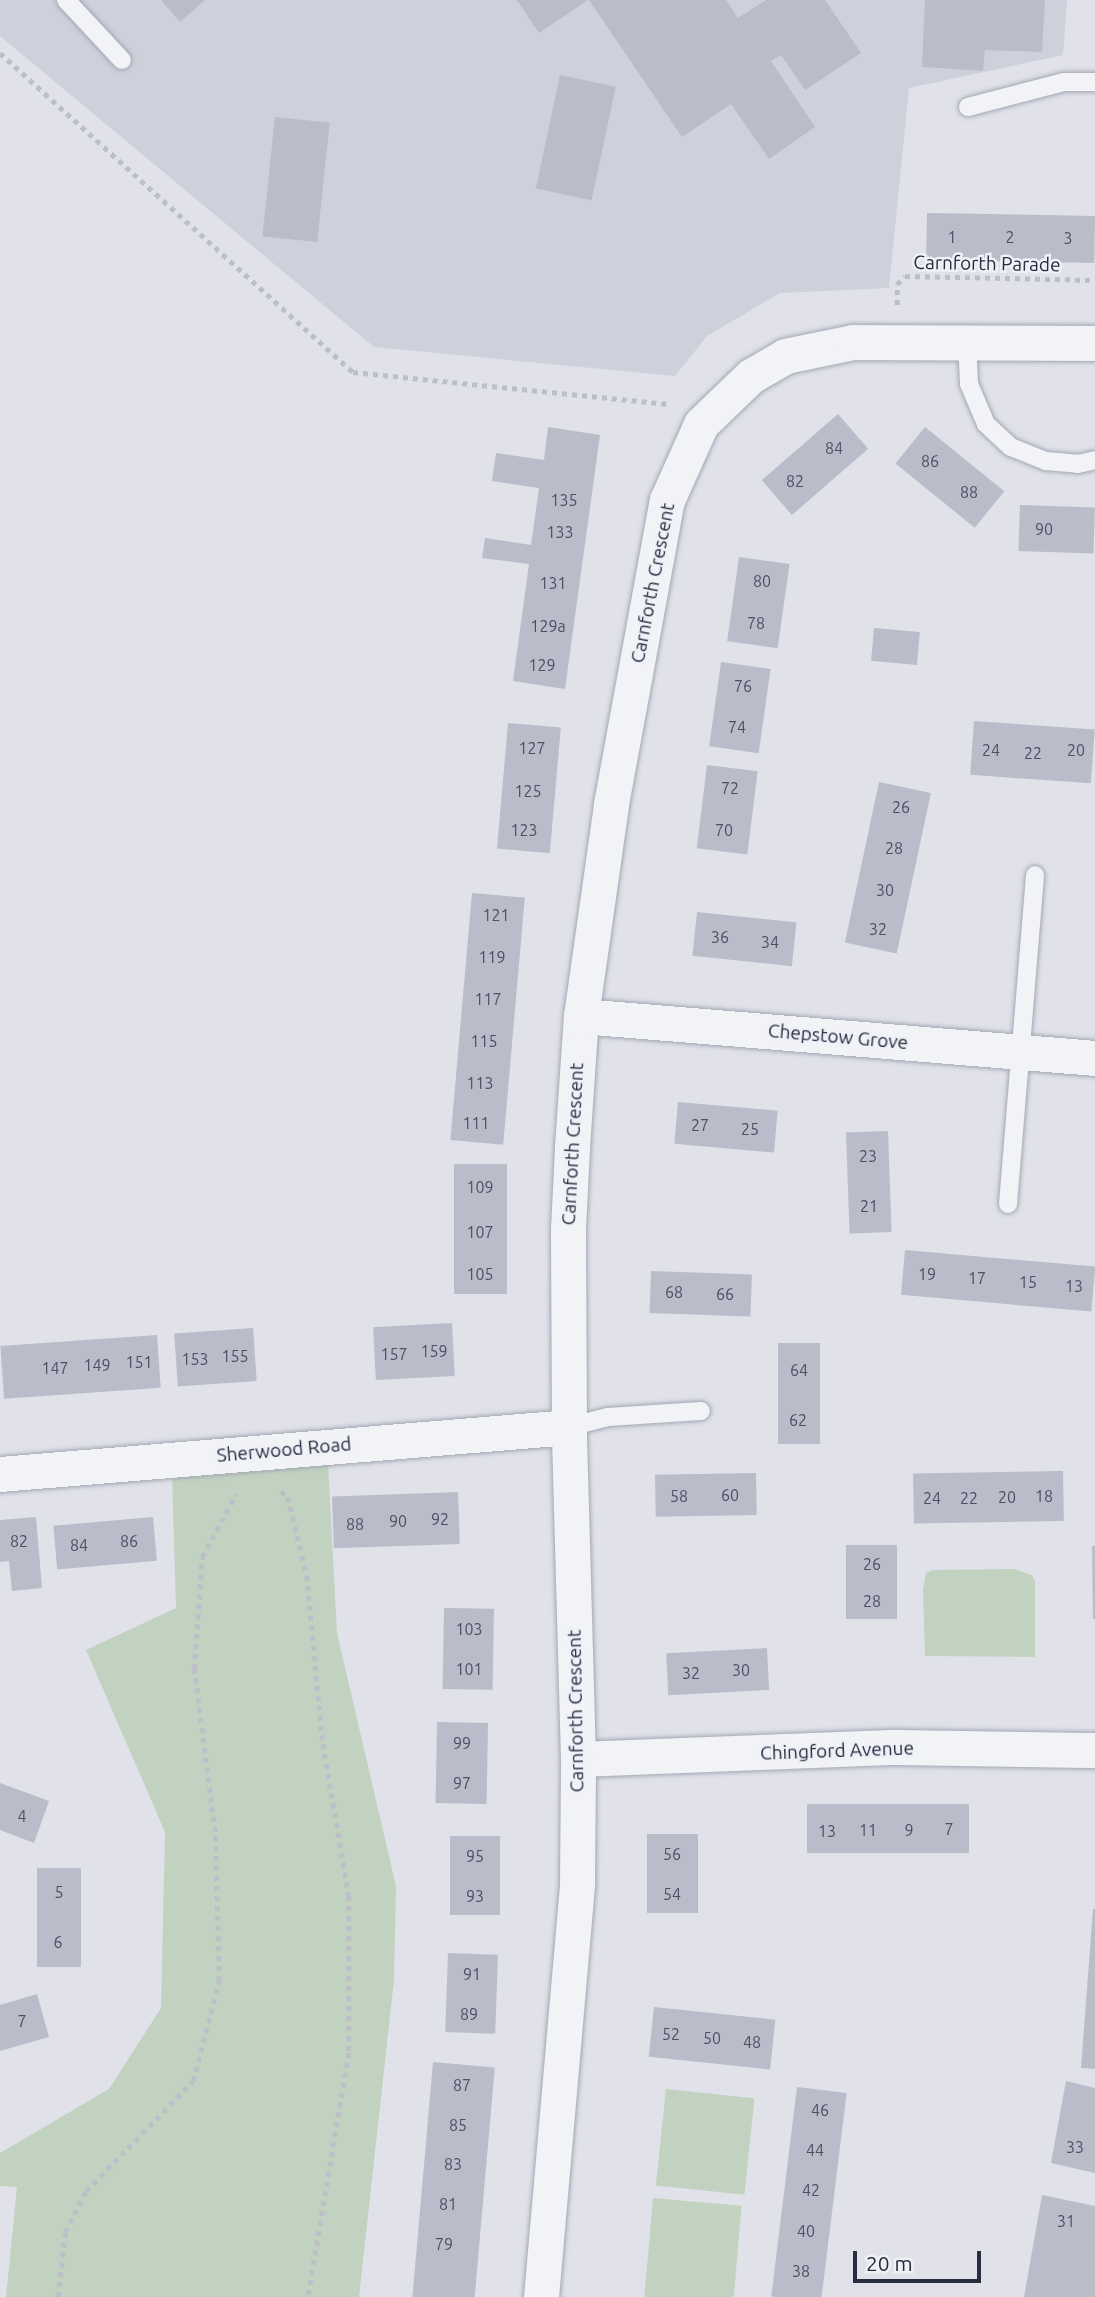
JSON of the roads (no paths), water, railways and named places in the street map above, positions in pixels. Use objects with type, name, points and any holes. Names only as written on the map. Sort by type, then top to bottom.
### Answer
[{"type":"street","name":"Carnforth Crescent","points":[[541,2297],[578,1883],[568,1229],[581,1016],[611,804],[667,500],[701,424],[751,376],[785,356],[853,342],[1095,343]]},
{"type":"street","name":"Chepstow Grove","points":[[581,1016],[1095,1058]]},
{"type":"street","name":"Sherwood Road","points":[[0,1474],[248,1461],[569,1427]]},
{"type":"street","name":"Chingford Avenue","points":[[578,1759],[897,1747],[1095,1750]]},
{"type":"lane","points":[[66,0],[122,60]]},
{"type":"lane","points":[[968,107],[1064,82],[1095,82]]},
{"type":"lane","points":[[967,341],[970,384],[986,424],[1012,447],[1046,461],[1078,464],[1095,460]]},
{"type":"lane","points":[[1008,1205],[1035,875]]},
{"type":"lane","points":[[569,1427],[608,1418],[701,1411]]}]
